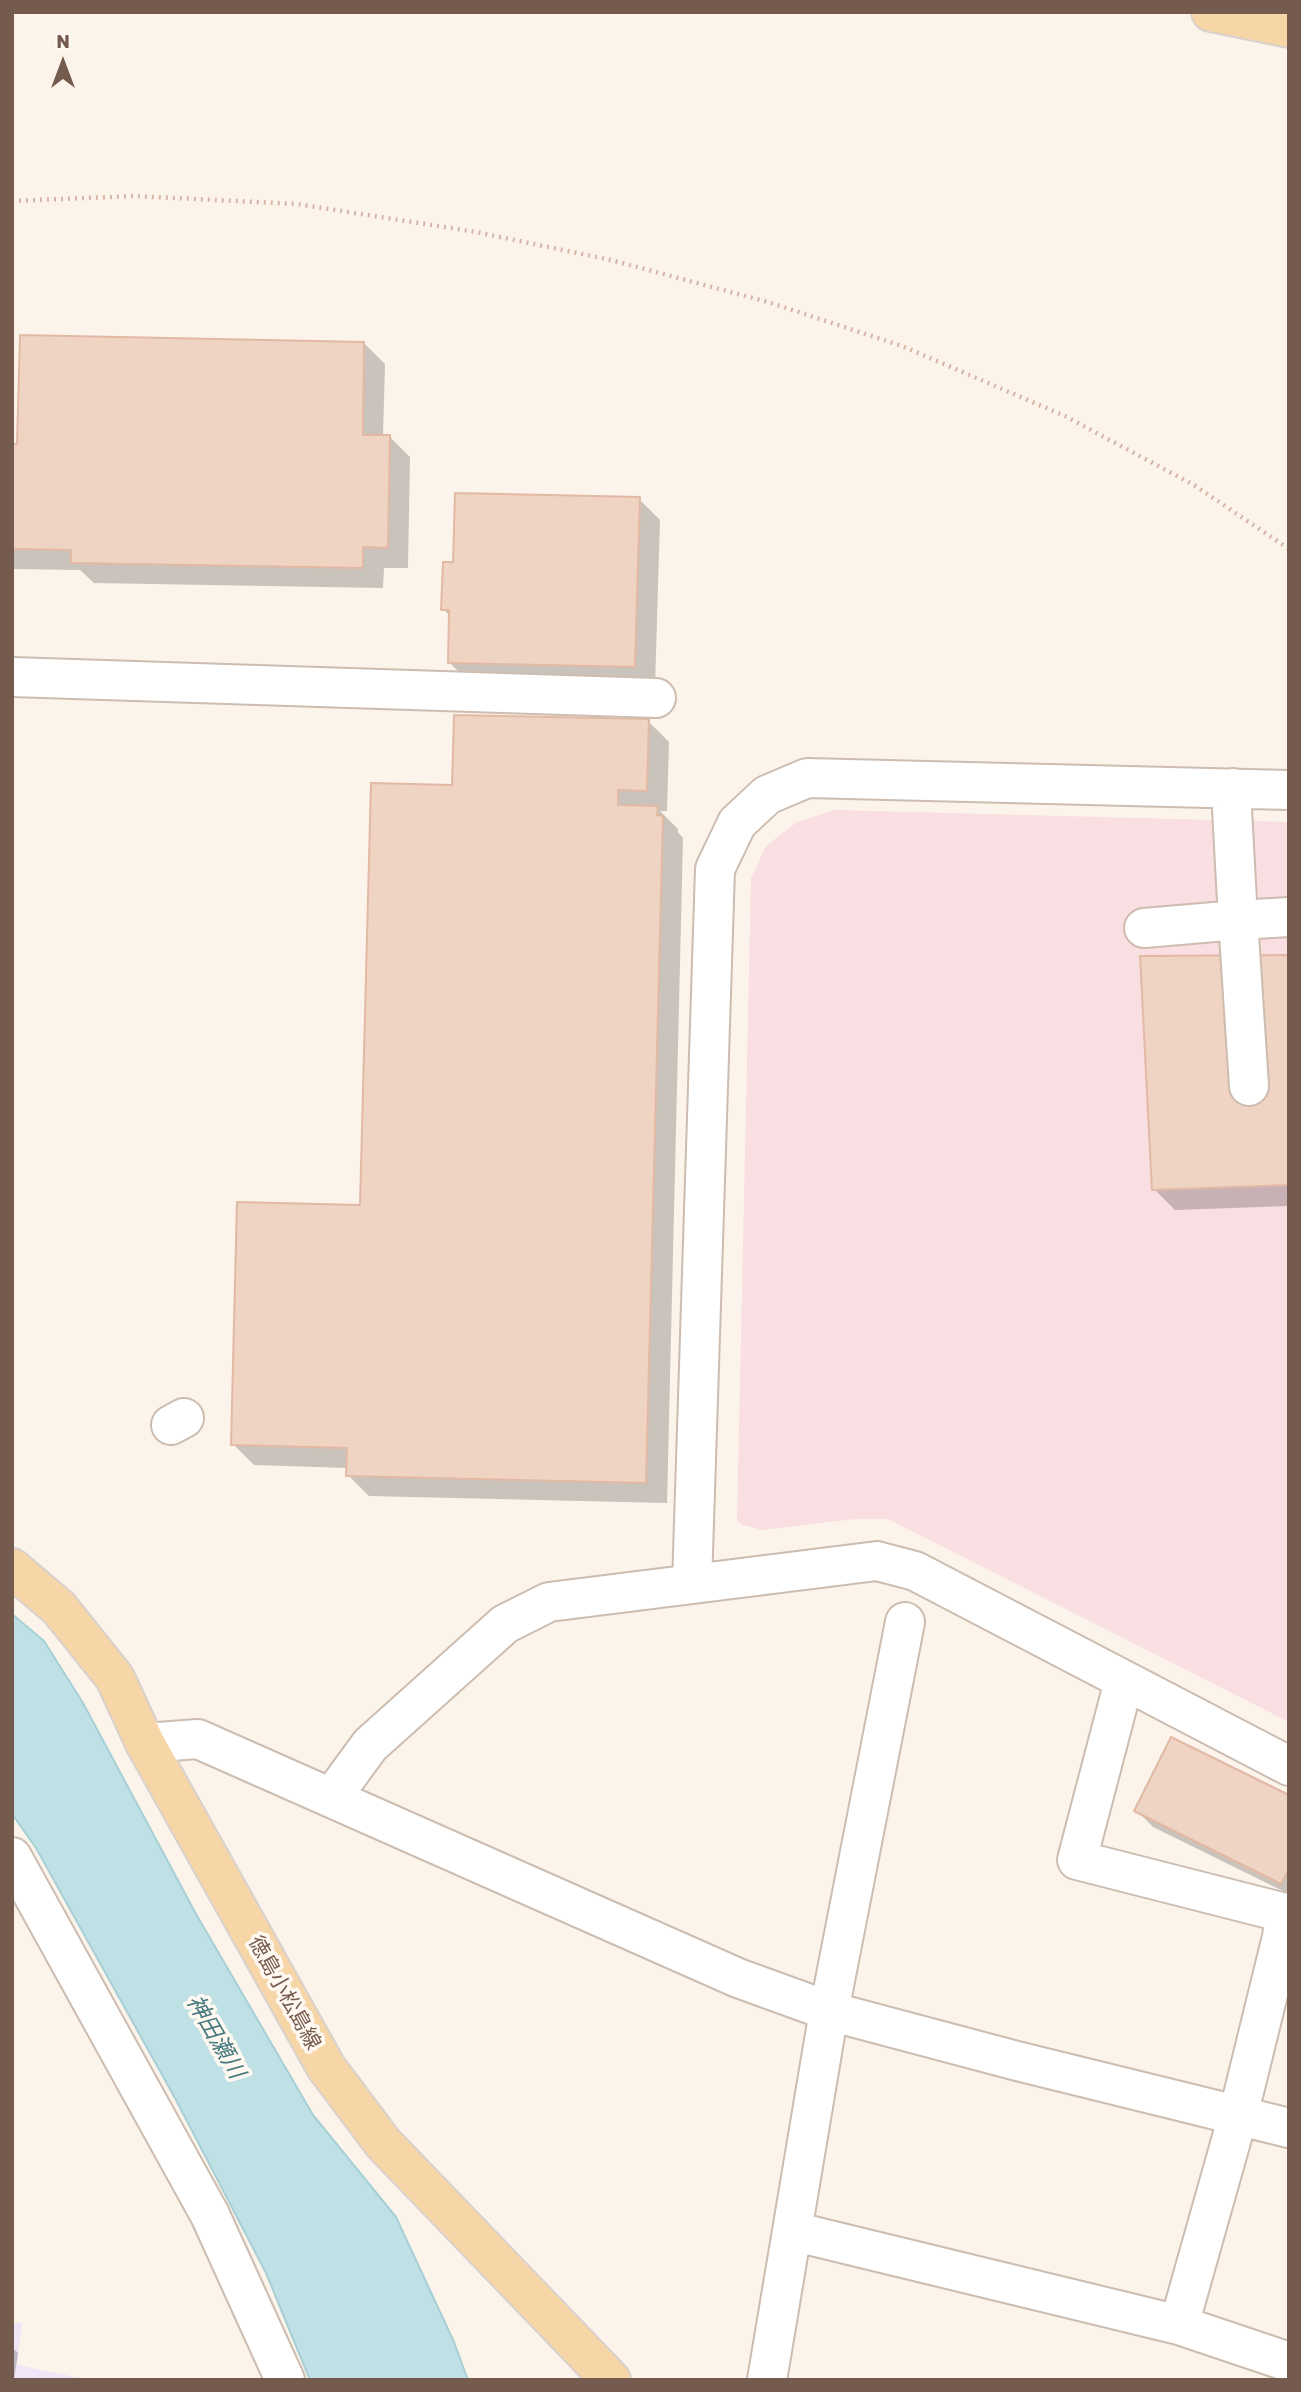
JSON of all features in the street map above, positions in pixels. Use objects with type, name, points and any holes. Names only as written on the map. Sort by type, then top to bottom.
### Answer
[{"type":"main road","points":[[1211,12],[1289,28]]},
{"type":"main road","name":"徳島小松島線","points":[[12,1568],[58,1608],[116,1678],[145,1743],[326,2067],[383,2143],[611,2380]]},
{"type":"street","points":[[12,677],[656,698]]},
{"type":"street","points":[[692,1584],[715,869],[737,823],[767,795],[807,778],[1289,790]]},
{"type":"street","points":[[1233,789],[1249,1086]]},
{"type":"street","points":[[1144,928],[1289,917]]},
{"type":"street","points":[[332,1797],[370,1745],[505,1624],[549,1601],[877,1561],[915,1571],[1289,1766]]},
{"type":"street","points":[[767,2380],[829,2011],[905,1622]]},
{"type":"street","points":[[1124,1681],[1077,1860],[1287,1913],[1238,2116],[1179,2325]]},
{"type":"street","points":[[145,1743],[198,1739],[738,1978],[829,2011],[1289,2128]]},
{"type":"street","points":[[12,1857],[211,2216],[285,2380]]},
{"type":"street","points":[[792,2231],[1179,2325],[1289,2362]]},
{"type":"path","points":[[12,201],[134,195],[297,204],[476,233],[597,257],[755,299],[902,346],[1065,416],[1194,485],[1289,550]]},
{"type":"shaded area","points":[[835,810],[1289,822],[1289,1722],[888,1519],[855,1519],[762,1530],[741,1524],[737,1520],[751,878],[766,846],[797,822]]},
{"type":"shaded area","points":[[12,2322],[22,2323],[17,2365],[90,2380],[12,2380]]},
{"type":"water","name":"神田瀬川","points":[[12,1614],[44,1641],[83,1703],[196,1914],[313,2115],[396,2217],[454,2342],[468,2380],[310,2380],[266,2273],[176,2100],[36,1848],[12,1814]]},
{"type":"building","points":[[20,335],[364,342],[363,435],[390,435],[388,548],[363,547],[363,568],[71,563],[71,550],[12,549],[12,444],[17,444]]},
{"type":"building","points":[[455,493],[640,497],[635,667],[448,663],[449,610],[441,610],[443,562],[453,562]]},
{"type":"building","points":[[454,715],[649,719],[647,791],[618,790],[618,805],[658,806],[657,815],[663,816],[646,1483],[346,1476],[347,1448],[231,1445],[237,1202],[360,1205],[371,783],[452,785]]},
{"type":"building","points":[[1289,955],[1289,1185],[1152,1190],[1140,956]]},
{"type":"building","points":[[1171,1737],[1289,1795],[1289,1869],[1281,1884],[1134,1811]]}]
